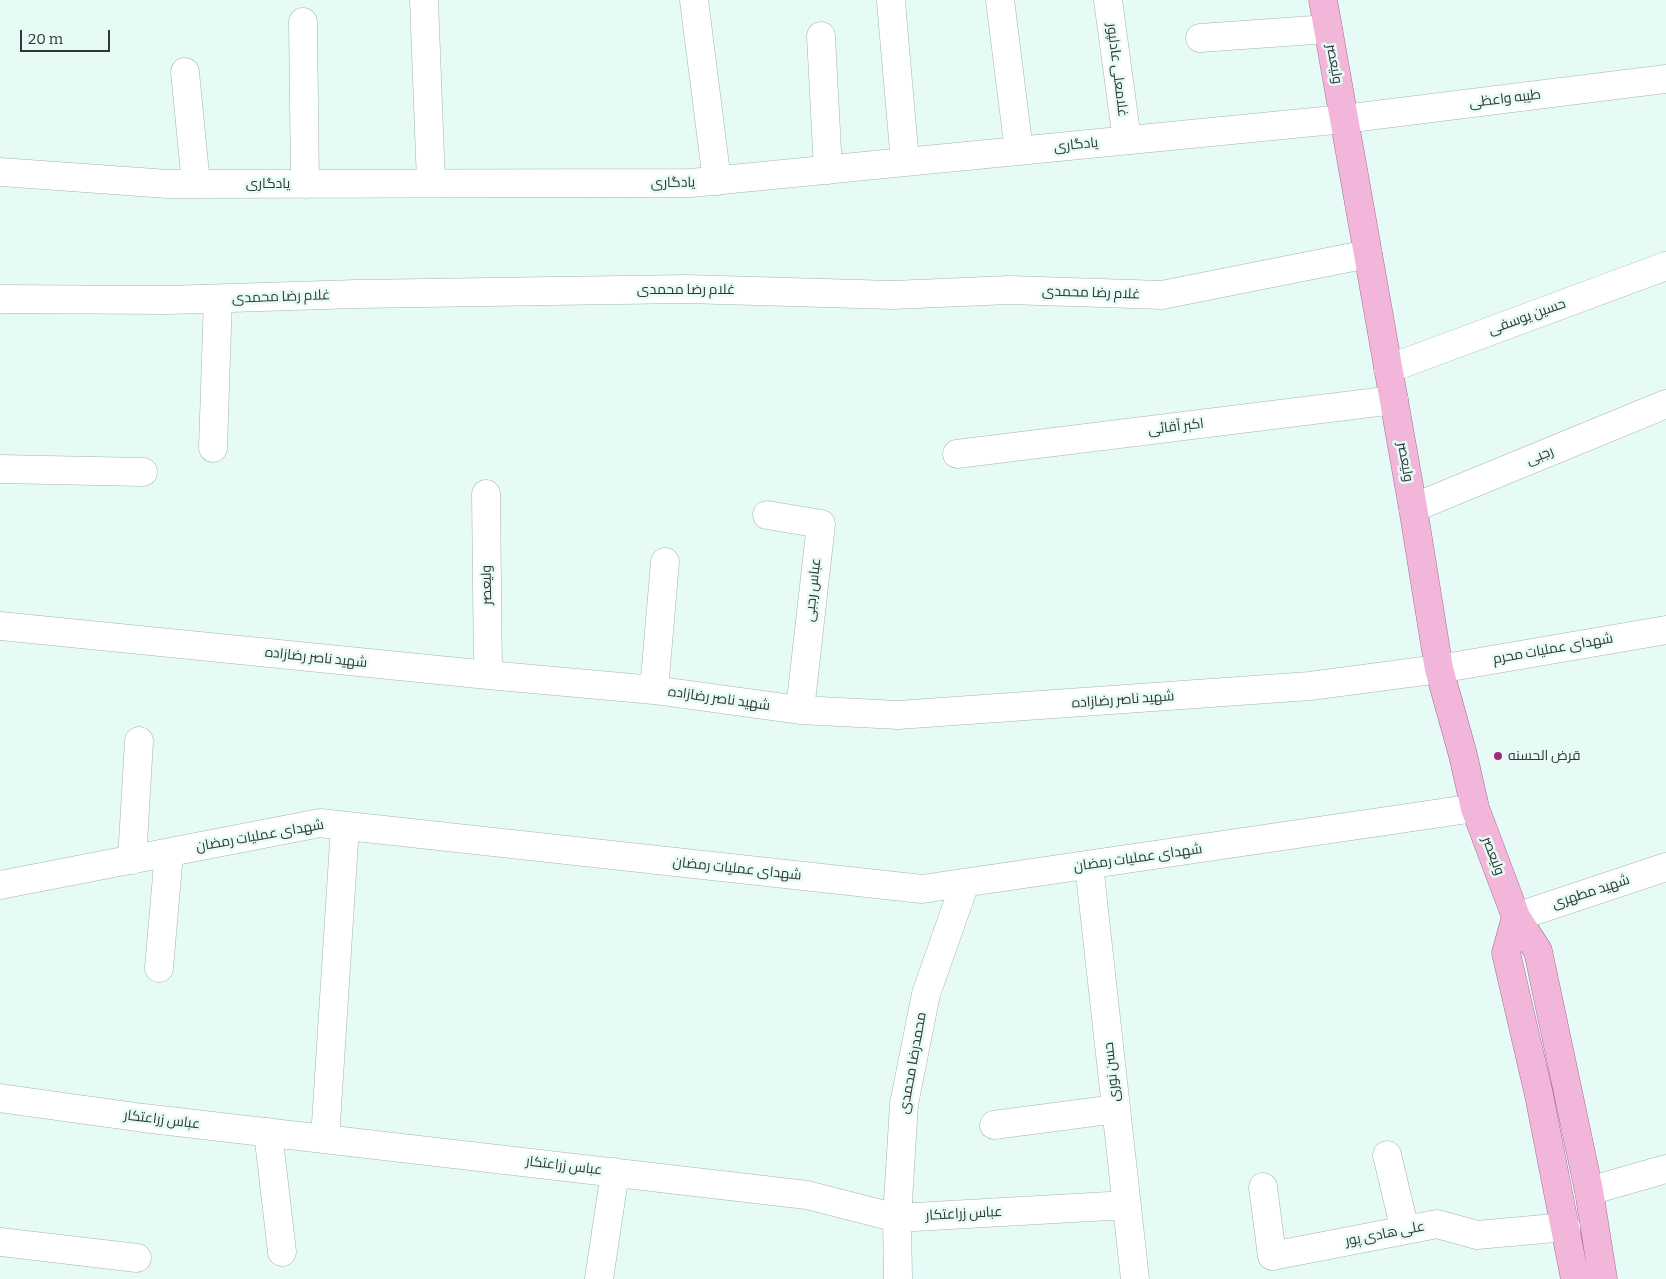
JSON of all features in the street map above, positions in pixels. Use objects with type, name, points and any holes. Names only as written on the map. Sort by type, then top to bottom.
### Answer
[{"type":"main road","name":"ولیعصر","points":[[1323,0],[1413,508],[1439,669],[1463,755],[1475,808],[1516,917],[1538,951],[1589,1190],[1602,1279]]},
{"type":"main road","points":[[1516,917],[1506,953],[1539,1095],[1575,1279]]},
{"type":"street","points":[[424,0],[431,183]]},
{"type":"street","points":[[694,0],[716,181]]},
{"type":"street","points":[[1000,0],[1019,151]]},
{"type":"street","name":"غلامعلی عادلپور","points":[[1108,0],[1126,140]]},
{"type":"street","points":[[891,2],[905,162]]},
{"type":"street","points":[[303,22],[305,184]]},
{"type":"street","points":[[1200,38],[1328,29]]},
{"type":"street","points":[[821,36],[828,170]]},
{"type":"street","points":[[185,72],[196,184]]},
{"type":"street","name":"طیبه واعظی","points":[[1344,119],[1666,79]]},
{"type":"street","name":"یادگاری","points":[[0,172],[168,184],[691,183],[1344,119]]},
{"type":"street","name":"غلام رضا محمدی","points":[[0,299],[168,300],[686,288],[893,296],[1009,290],[1162,295],[1368,254]]},
{"type":"street","name":"حسین یوسفی","points":[[1388,368],[1666,266]]},
{"type":"street","points":[[213,448],[218,299]]},
{"type":"street","name":"اکبر آقائی","points":[[957,454],[1394,400]]},
{"type":"street","name":"رجبی","points":[[1413,508],[1666,404]]},
{"type":"street","points":[[0,469],[143,472]]},
{"type":"street","name":"ولیعصر","points":[[486,494],[488,675]]},
{"type":"street","name":"عباس رجبی","points":[[766,515],[821,524],[800,710]]},
{"type":"street","points":[[654,690],[665,562]]},
{"type":"street","name":"شهید ناصر رضازاده","points":[[0,626],[654,690],[800,710],[898,715],[1310,686],[1439,669]]},
{"type":"street","name":"شهدای عملیات محرم","points":[[1439,669],[1666,630]]},
{"type":"street","points":[[132,860],[138,741]]},
{"type":"street","name":"شهدای عملیات رمضان","points":[[0,885],[320,823],[922,889],[1475,808]]},
{"type":"street","points":[[325,1139],[345,826]]},
{"type":"street","points":[[159,968],[169,853]]},
{"type":"street","name":"حسن نوری","points":[[1089,865],[1135,1279]]},
{"type":"street","name":"شهید مطهری","points":[[1516,917],[1666,868]]},
{"type":"street","name":"محمدرضا محمدی","points":[[898,1279],[897,1218],[904,1104],[924,1003],[965,883]]},
{"type":"street","name":"عباس زراعتکار","points":[[0,1098],[143,1118],[807,1194],[897,1218],[1127,1205]]},
{"type":"street","points":[[994,1125],[1116,1109]]},
{"type":"street","points":[[268,1132],[282,1252]]},
{"type":"street","points":[[1386,1155],[1405,1230]]},
{"type":"street","points":[[1589,1190],[1666,1169]]},
{"type":"street","points":[[599,1279],[615,1172]]},
{"type":"street","name":"علی هادی پور","points":[[1263,1187],[1272,1256],[1436,1224],[1477,1235],[1566,1227]]},
{"type":"street","points":[[0,1242],[137,1258]]},
{"type":"place","name":"قرض الحسنه","points":[[1498,756]]}]
